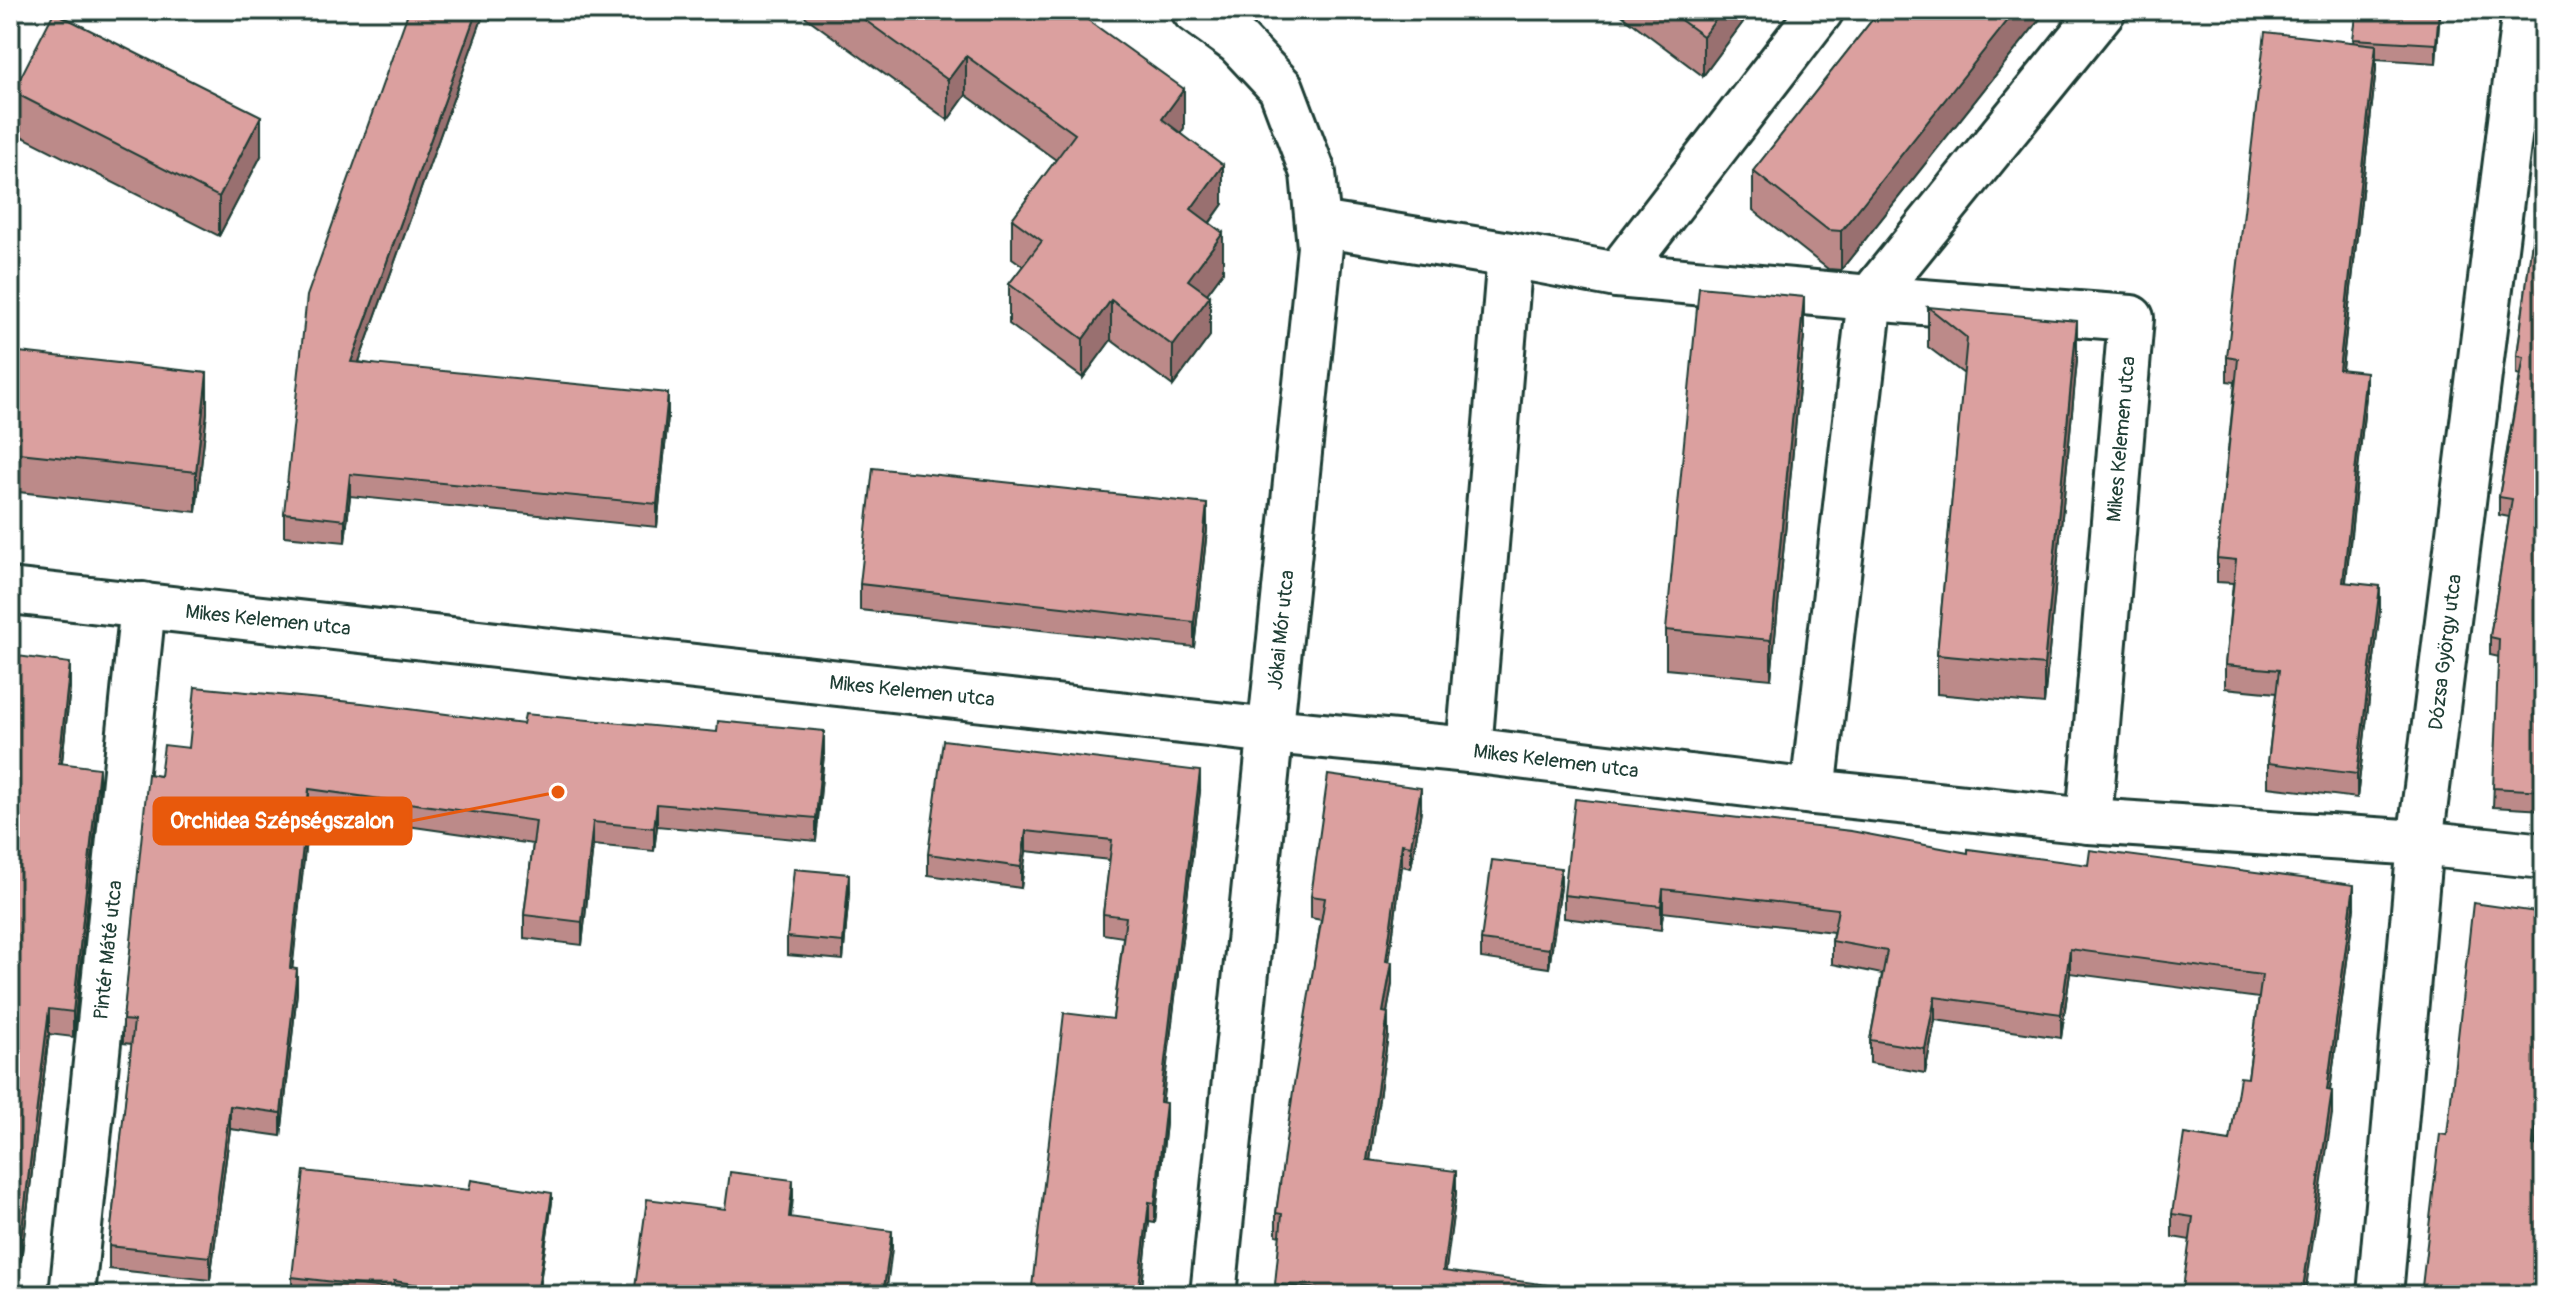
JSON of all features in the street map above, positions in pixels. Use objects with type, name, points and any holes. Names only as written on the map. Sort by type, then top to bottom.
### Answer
[{"type":"street","name":"Jókai Mór utca","points":[[1194,10],[1238,42],[1281,88],[1313,173],[1320,247],[1213,1295]]},
{"type":"street","points":[[1617,275],[1821,10]]},
{"type":"street","points":[[1813,792],[1870,298],[2103,10]]},
{"type":"street","name":"Dózsa György utca","points":[[2380,1295],[2420,843],[2525,10]]},
{"type":"street","name":"Mikes Kelemen utca","points":[[1319,224],[1617,275],[2131,318],[2089,821]]},
{"type":"street","points":[[1469,750],[1510,255]]},
{"type":"street","name":"Mikes Kelemen utca","points":[[10,591],[2089,821],[2420,843],[2544,856]]},
{"type":"street","name":"Pintér Máté utca","points":[[72,1295],[143,605]]},
{"type":"building","points":[[409,10],[477,10],[351,362],[668,393],[657,504],[350,474],[345,520],[284,513],[307,296]]},
{"type":"building","points":[[851,10],[1074,10],[1184,89],[1162,119],[1223,165],[1191,209],[1223,233],[1188,280],[1210,296],[1173,346],[1111,300],[1083,339],[1009,284],[1042,241],[1012,219],[1075,134],[966,56],[948,80]]},
{"type":"building","points":[[1667,10],[1723,10],[1703,36]]},
{"type":"building","points":[[1880,10],[2016,10],[1841,231],[1828,230],[1753,171]]},
{"type":"building","points":[[2357,10],[2439,10],[2436,44],[2353,39]]},
{"type":"building","points":[[54,12],[261,116],[219,197],[13,92]]},
{"type":"building","points":[[2265,32],[2376,45],[2339,369],[2366,372],[2343,582],[2380,586],[2357,774],[2268,763],[2279,670],[2225,665],[2236,560],[2217,558],[2238,359],[2227,357]]},
{"type":"building","points":[[2544,123],[2544,791],[2493,788],[2499,639],[2490,637],[2512,499],[2499,497],[2524,357],[2517,356]]},
{"type":"building","points":[[1699,287],[1804,297],[1771,640],[1666,630]]},
{"type":"building","points":[[1928,307],[2077,321],[2044,665],[1937,655],[1967,338]]},
{"type":"building","points":[[10,351],[207,373],[196,472],[10,452]]},
{"type":"building","points":[[873,468],[1207,504],[1194,622],[860,584]]},
{"type":"building","points":[[10,655],[70,663],[59,763],[99,768],[73,1012],[49,1009],[21,1236],[10,1235]]},
{"type":"building","points":[[195,687],[362,703],[523,724],[525,714],[717,732],[718,721],[824,731],[816,818],[657,804],[654,828],[593,822],[582,922],[524,915],[536,821],[309,789],[290,968],[297,969],[281,1113],[230,1106],[210,1257],[109,1246],[134,1021],[123,1020],[148,774],[160,776],[164,745],[189,748]]},
{"type":"building","points":[[943,740],[1200,771],[1160,1102],[1166,1103],[1155,1203],[1149,1202],[1138,1295],[1031,1295],[1064,1013],[1113,1019],[1126,917],[1103,914],[1112,840],[1026,831],[1021,867],[928,854]]},
{"type":"building","points":[[1328,775],[1421,788],[1411,846],[1402,844],[1386,961],[1392,962],[1383,1012],[1388,1013],[1367,1160],[1456,1171],[1443,1271],[1556,1286],[1555,1295],[1373,1295],[1275,1284],[1282,1214],[1276,1213],[1325,898],[1311,896]]},
{"type":"building","points":[[1575,799],[1851,831],[1968,853],[1968,849],[2088,865],[2090,850],[2354,885],[2327,1090],[2332,1091],[2302,1295],[2182,1295],[2193,1217],[2172,1214],[2184,1134],[2230,1141],[2240,1077],[2248,1078],[2262,975],[2070,949],[2061,1014],[1935,997],[1925,1049],[1870,1040],[1887,951],[1832,941],[1838,909],[1663,889],[1661,906],[1564,895]]},
{"type":"building","points":[[1492,860],[1561,868],[1549,949],[1481,940]]},
{"type":"building","points":[[794,869],[849,874],[843,942],[787,937]]},
{"type":"building","points":[[2473,903],[2544,913],[2544,1050],[2533,1145],[2544,1146],[2544,1295],[2421,1295],[2440,1134],[2447,1135]]},
{"type":"building","points":[[304,1171],[469,1190],[471,1180],[552,1193],[537,1295],[481,1295],[394,1281],[393,1289],[292,1277]]},
{"type":"building","points":[[730,1172],[793,1180],[789,1217],[892,1231],[883,1295],[634,1295],[647,1199],[725,1209]]},
{"type":"building","points":[[1742,1291],[1769,1295],[1741,1295]]},
{"type":"place","name":"Orchidea Szépségszalon","points":[[558,792]]}]
